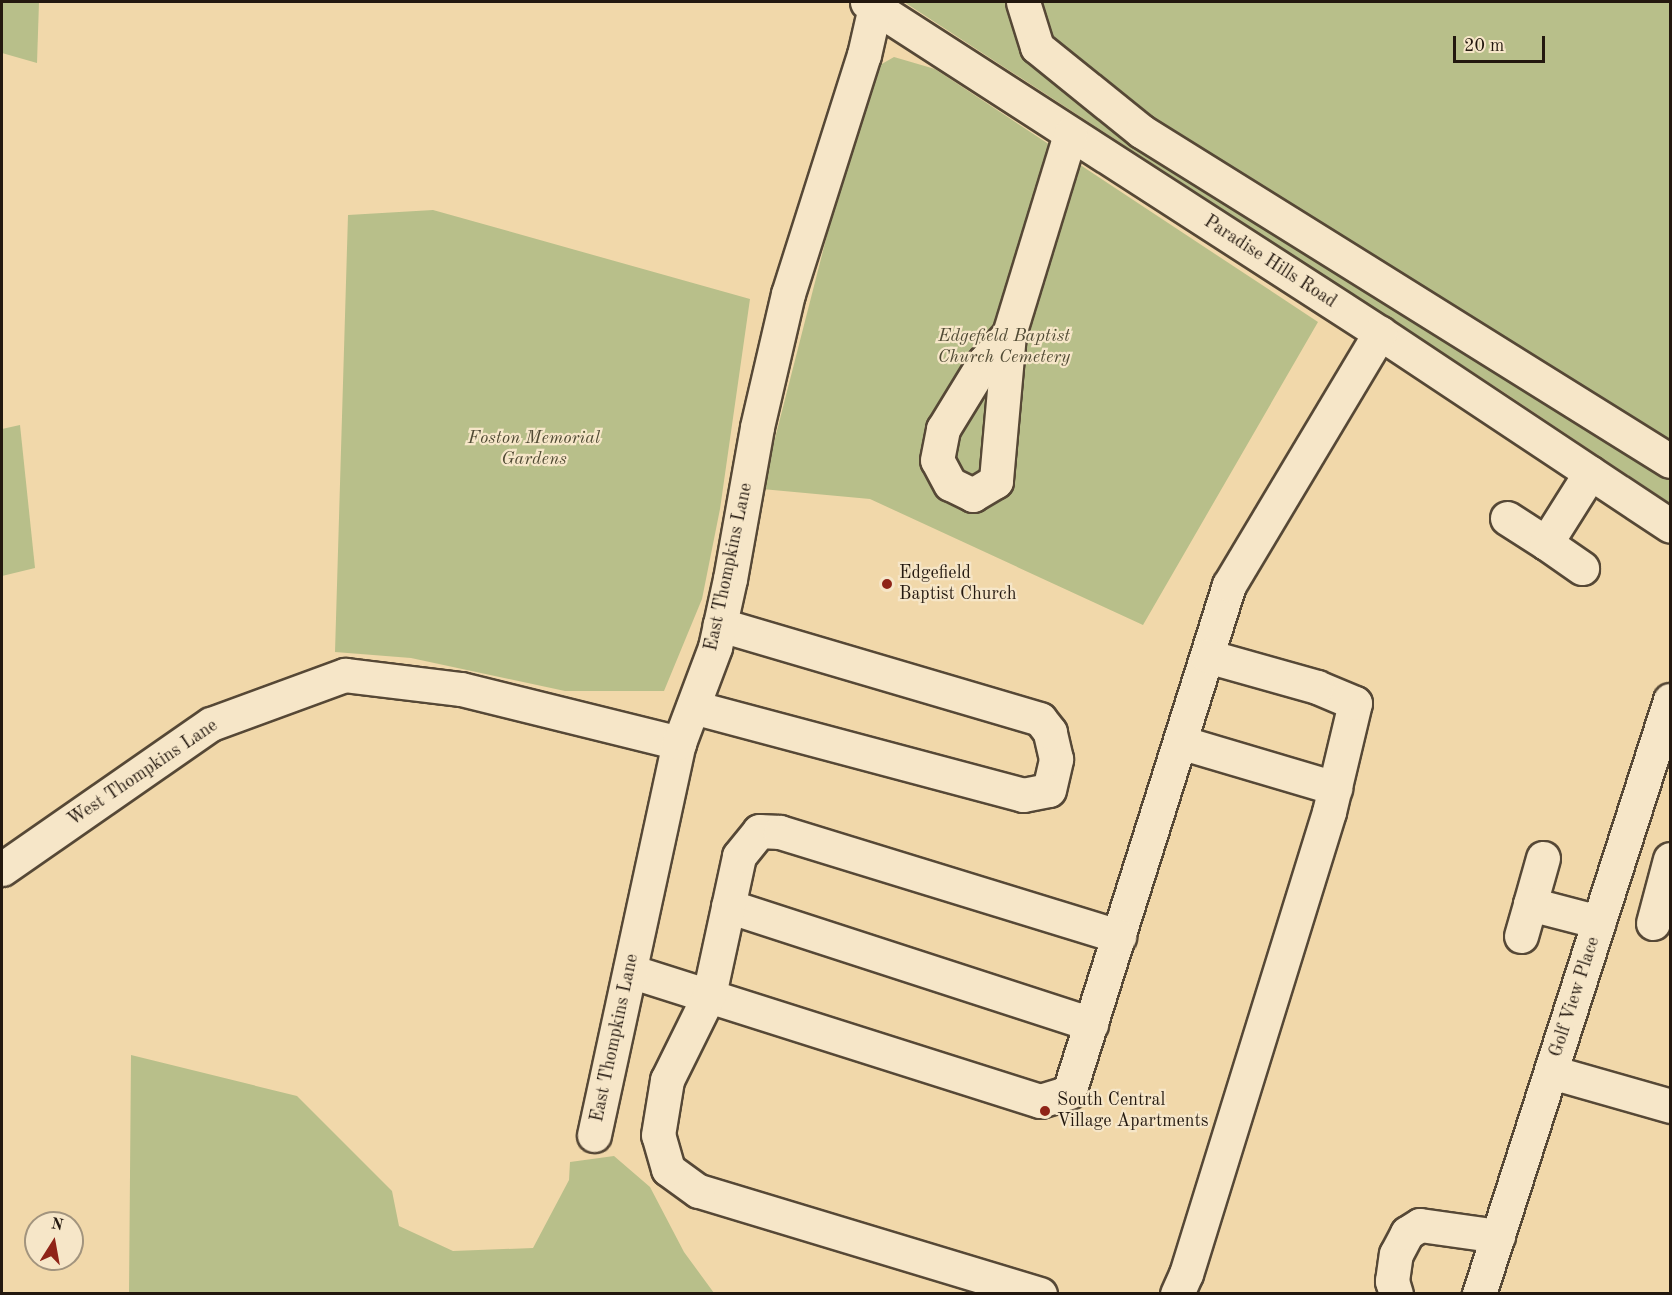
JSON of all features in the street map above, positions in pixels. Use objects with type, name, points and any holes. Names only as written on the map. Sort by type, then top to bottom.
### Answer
[{"type":"street","points":[[1023,2],[1037,47],[1141,132],[1671,461]]},
{"type":"street","name":"Paradise Hills Road","points":[[872,4],[1380,333],[1671,526]]},
{"type":"street","name":"East Thompkins Lane","points":[[594,1135],[679,743],[720,625],[756,427],[788,294],[864,55],[872,4]]},
{"type":"street","points":[[1008,334],[1070,134]]},
{"type":"street","points":[[630,971],[1040,1101],[1069,1092],[1229,585],[1380,333]]},
{"type":"street","points":[[1546,543],[1590,473]]},
{"type":"street","points":[[1507,518],[1582,568]]},
{"type":"street","points":[[693,707],[1023,795],[1049,790],[1056,759],[1050,732],[1040,719],[720,625]]},
{"type":"street","points":[[1177,1293],[1186,1274],[1335,788],[1355,703],[1317,687],[1207,656]]},
{"type":"street","name":"West Thompkins Lane","points":[[2,869],[211,724],[345,675],[461,689],[679,743]]},
{"type":"street","name":"Golf View Place","points":[[1479,1293],[1671,700]]},
{"type":"street","points":[[1180,742],[1335,788]]},
{"type":"street","points":[[1040,1293],[698,1191],[668,1169],[658,1135],[667,1080],[709,995],[740,856],[759,831],[780,831],[1119,936]]},
{"type":"street","points":[[1521,936],[1543,858]]},
{"type":"street","points":[[1653,923],[1671,859]]},
{"type":"street","points":[[1614,877],[1661,891]]},
{"type":"street","points":[[1530,904],[1599,922]]},
{"type":"street","points":[[728,906],[1091,1024]]},
{"type":"street","points":[[1551,1072],[1671,1106]]},
{"type":"street","points":[[1396,1293],[1392,1281],[1396,1254],[1407,1233],[1420,1225],[1498,1236]]},
{"type":"green space","points":[[2,2],[39,2],[37,63],[2,53]]},
{"type":"green space","points":[[904,2],[1670,2],[1670,503],[1502,391]]},
{"type":"green space","name":"Edgefield Baptist Church Cemetery","points":[[894,57],[935,69],[1318,322],[1143,625],[870,499],[762,489],[857,118],[873,69]]},
{"type":"green space","name":"Foston Memorial Gardens","points":[[433,210],[750,299],[720,509],[702,599],[664,691],[565,691],[411,658],[335,652],[348,215]]},
{"type":"green space","points":[[20,425],[35,568],[2,576],[2,429]]},
{"type":"green space","points":[[131,1055],[297,1096],[392,1191],[399,1226],[453,1251],[533,1248],[569,1180],[570,1162],[614,1156],[650,1187],[684,1252],[714,1293],[129,1293]]},
{"type":"place","name":"Edgefield Baptist Church","points":[[887,584]]},
{"type":"place","name":"South Central Village Apartments","points":[[1045,1111]]}]
